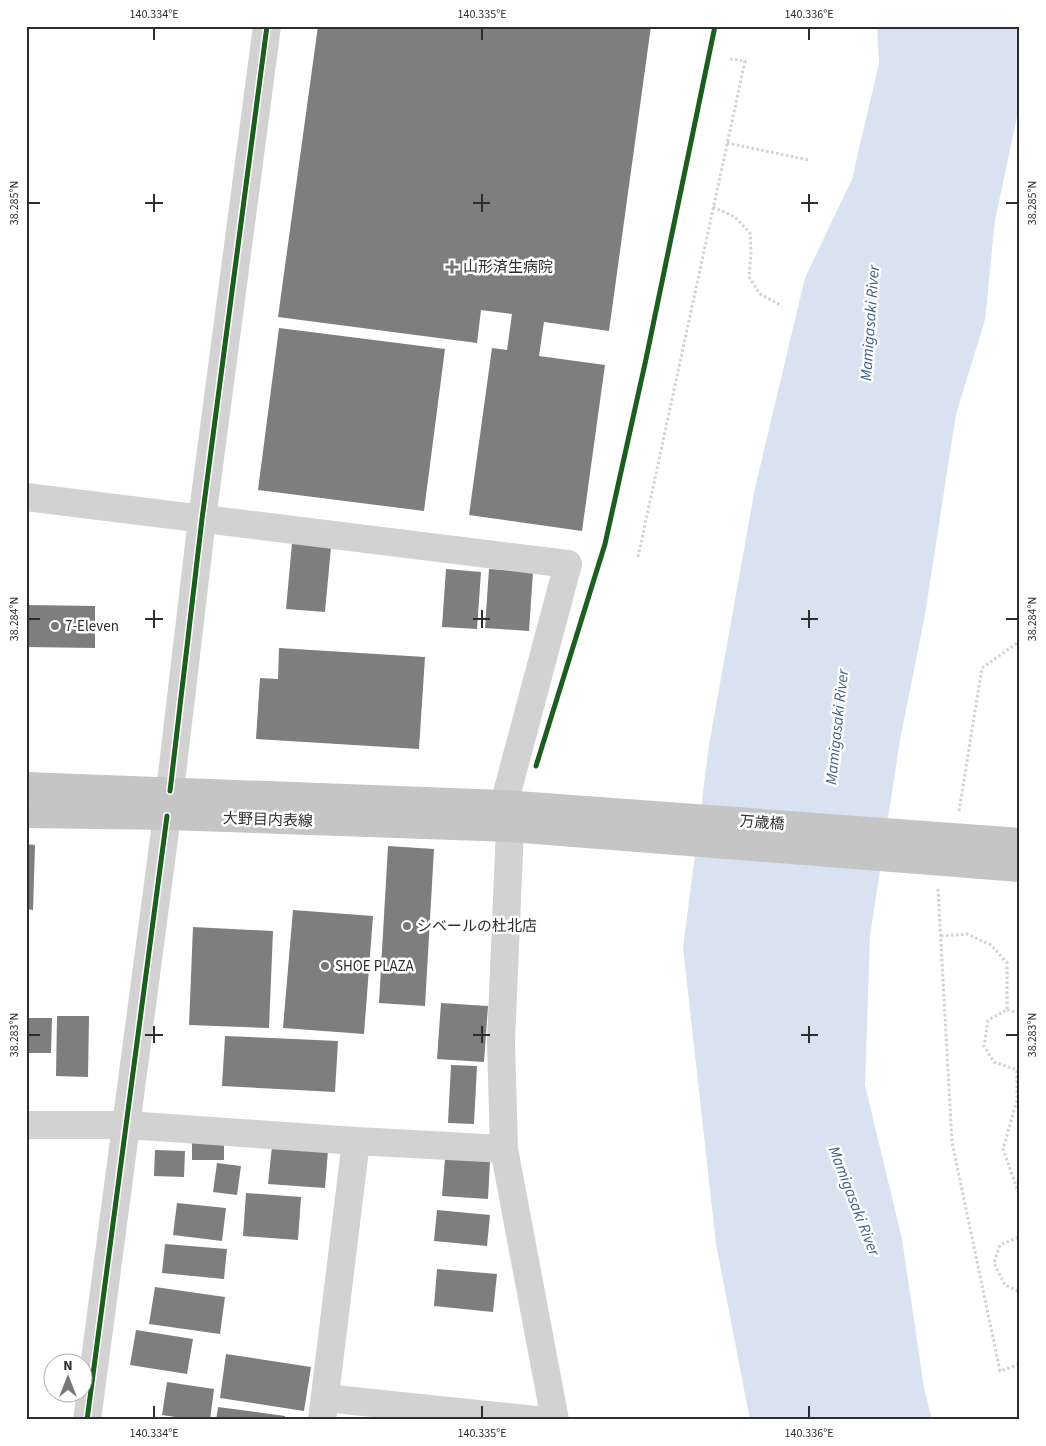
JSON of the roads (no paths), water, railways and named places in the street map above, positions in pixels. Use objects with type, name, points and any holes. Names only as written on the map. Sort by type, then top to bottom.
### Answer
[{"type":"main road","name":"大野目内表線","points":[[26,786],[168,804],[507,816]]},
{"type":"main road","name":"大野目内表線","points":[[26,814],[168,804]]},
{"type":"main road","name":"万歳橋","points":[[507,816],[1020,842]]},
{"type":"main road","name":"万歳橋","points":[[507,816],[1020,868]]},
{"type":"street","points":[[87,1420],[127,1125],[202,519],[267,26]]},
{"type":"street","points":[[26,497],[568,564],[507,816],[501,1041],[504,1149],[555,1420]]},
{"type":"street","points":[[26,1125],[127,1125],[504,1149]]},
{"type":"street","points":[[356,1141],[323,1409],[536,1420]]},
{"type":"water","name":"Mamigasaki River","points":[[877,26],[1020,26],[1020,103],[995,220],[985,320],[956,414],[925,615],[900,740],[870,936],[865,1085],[902,1239],[924,1388],[932,1420],[750,1420],[716,1244],[683,948],[709,745],[755,488],[805,278],[852,179],[879,63]]},
{"type":"place","name":"山形済生病院","points":[[452,267]]},
{"type":"place","name":"7-Eleven","points":[[55,626]]},
{"type":"place","name":"シベールの杜北店","points":[[407,926]]},
{"type":"place","name":"SHOE PLAZA","points":[[325,966]]}]
